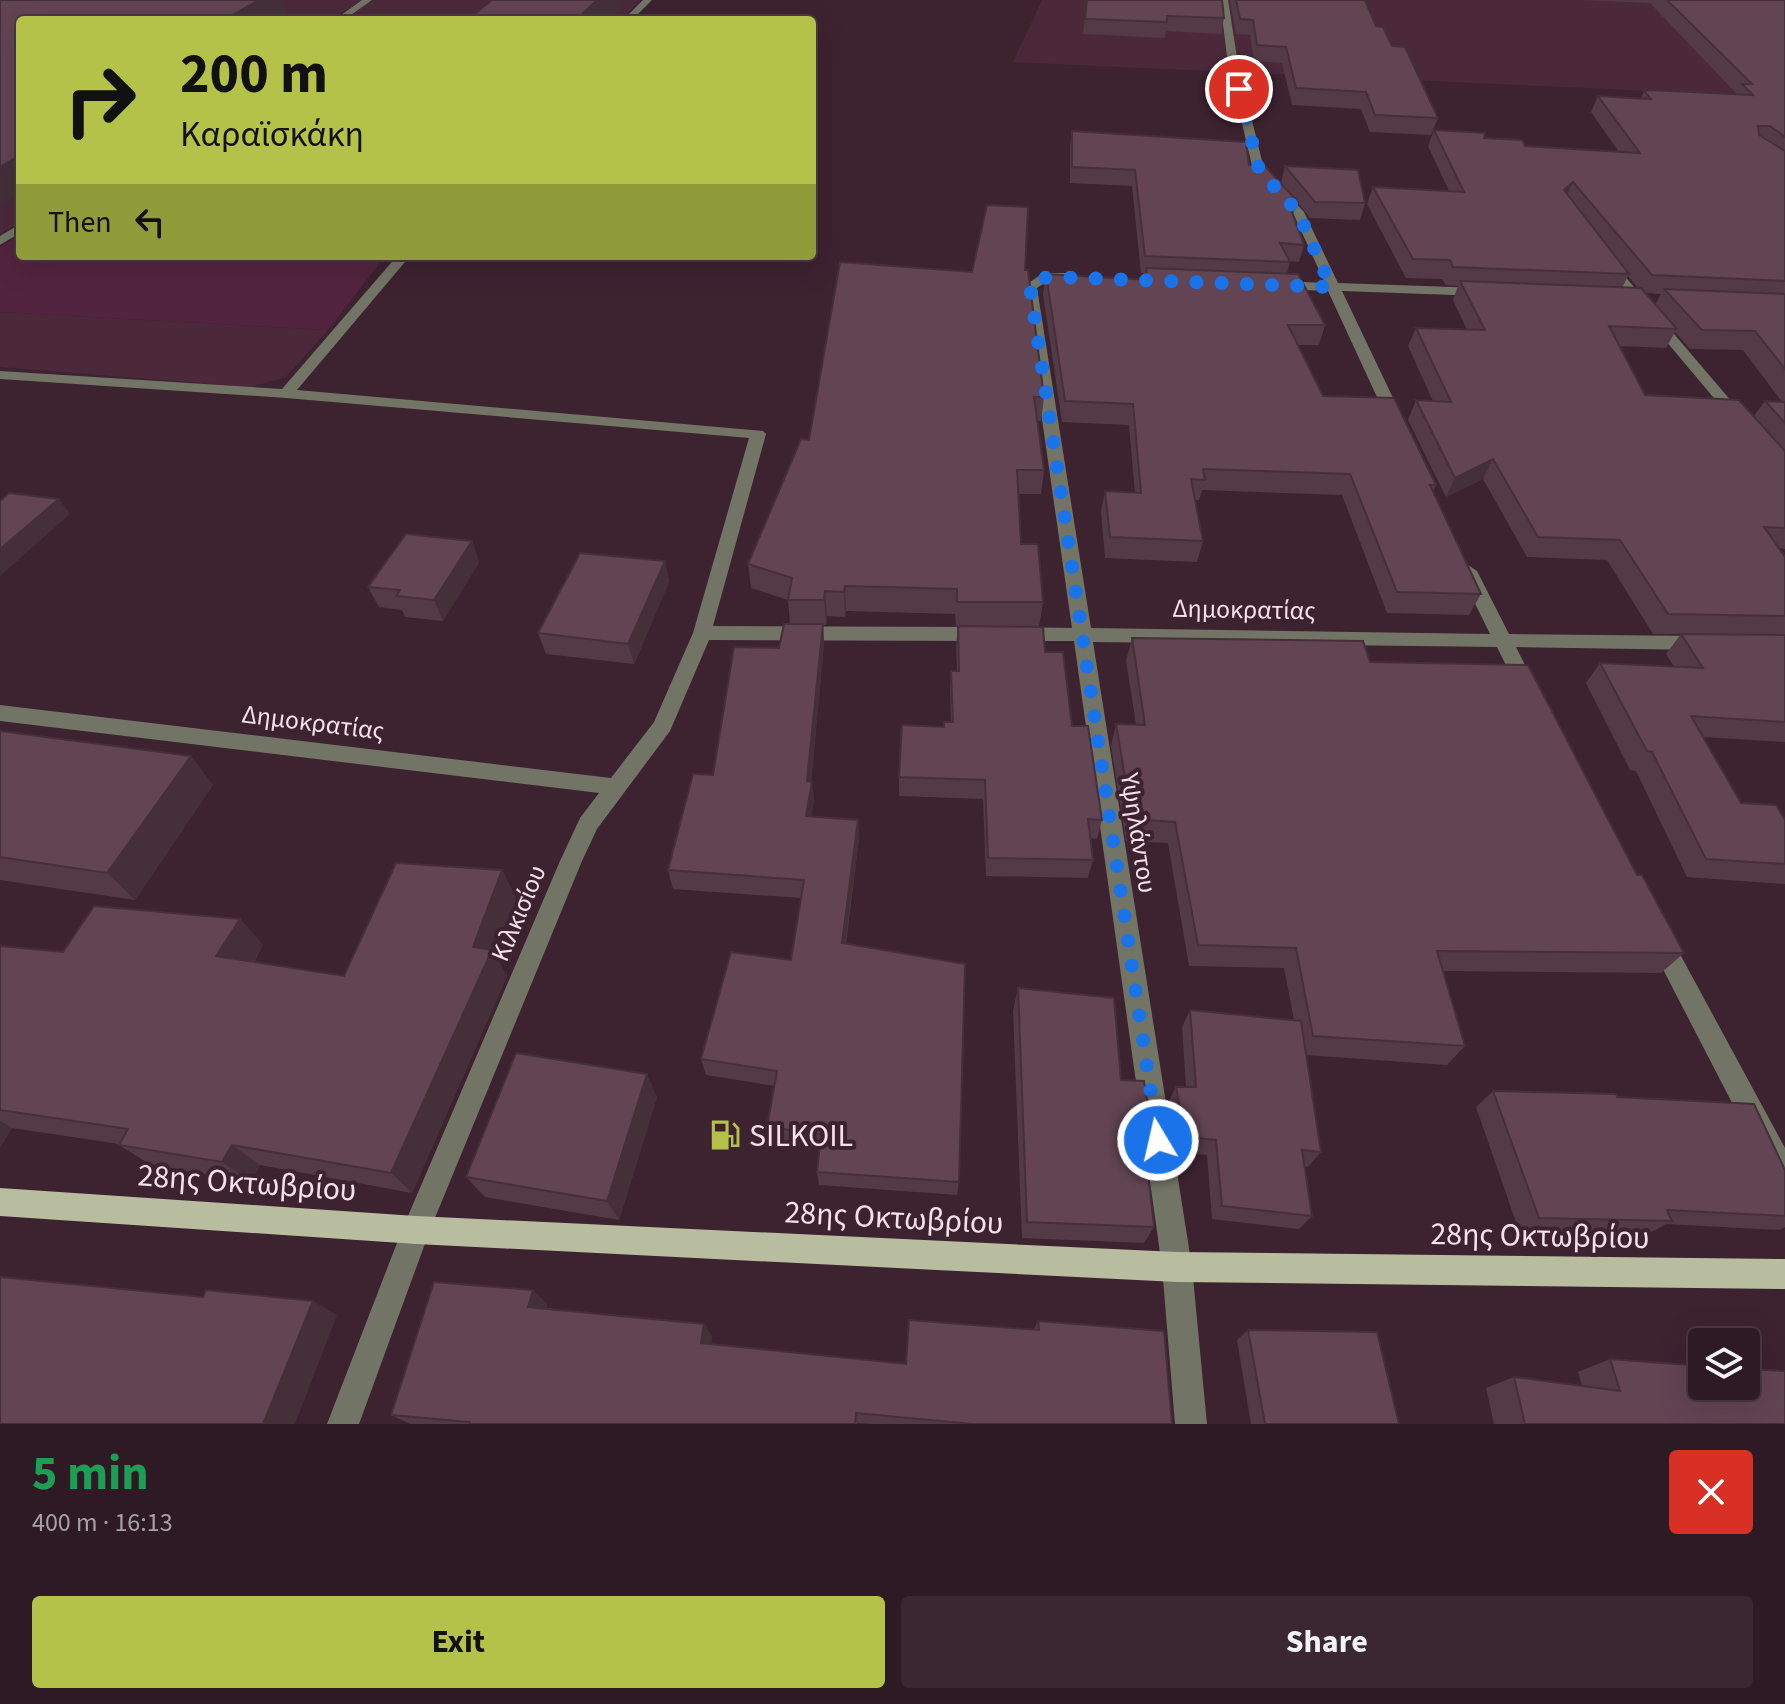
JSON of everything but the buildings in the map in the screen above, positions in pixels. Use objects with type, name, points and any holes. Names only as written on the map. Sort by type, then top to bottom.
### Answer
[{"type":"main road","name":"28ης Οκτωβρίου","points":[[0,1202],[416,1230],[1177,1267],[1785,1274]]},
{"type":"street","points":[[344,16],[368,0]]},
{"type":"street","points":[[631,16],[648,0]]},
{"type":"street","points":[[1224,0],[1233,64],[1259,170],[1298,212],[1406,443]]},
{"type":"street","points":[[1599,252],[1634,298],[1745,426]]},
{"type":"street","points":[[0,375],[286,394],[401,260]]},
{"type":"street","name":"Υψηλάντου","points":[[1093,278],[1036,279],[1030,287],[1177,1267],[1191,1424]]},
{"type":"street","points":[[1268,285],[1490,293]]},
{"type":"street","points":[[1618,297],[1664,299]]},
{"type":"street","name":"Κιλκισίου","points":[[286,394],[758,434],[702,633],[663,726],[588,824],[571,861],[416,1230],[343,1424]]},
{"type":"street","points":[[1461,556],[1539,711]]},
{"type":"street","name":"Δημοκρατίας","points":[[702,633],[1722,644]]},
{"type":"street","name":"Δημοκρατίας","points":[[0,713],[619,787]]},
{"type":"street","points":[[1651,922],[1785,1176]]},
{"type":"shaded area","points":[[0,0],[362,0],[337,16],[16,16],[16,225],[0,235]]},
{"type":"shaded area","points":[[372,0],[641,0],[624,16],[347,16]]},
{"type":"shaded area","points":[[1042,0],[1785,0],[1785,97],[1013,62]]},
{"type":"shaded area","points":[[16,237],[16,260],[382,260],[328,330],[0,312],[0,247]]},
{"type":"shaded area","points":[[0,312],[328,330],[286,377],[251,387],[0,367]]},
{"type":"place","name":"SILKOIL","points":[[725,1135]]},
{"type":"route","points":[[1158,1140],[1030,287],[1032,282],[1043,277],[1331,287],[1298,212],[1259,170],[1239,89]]}]
